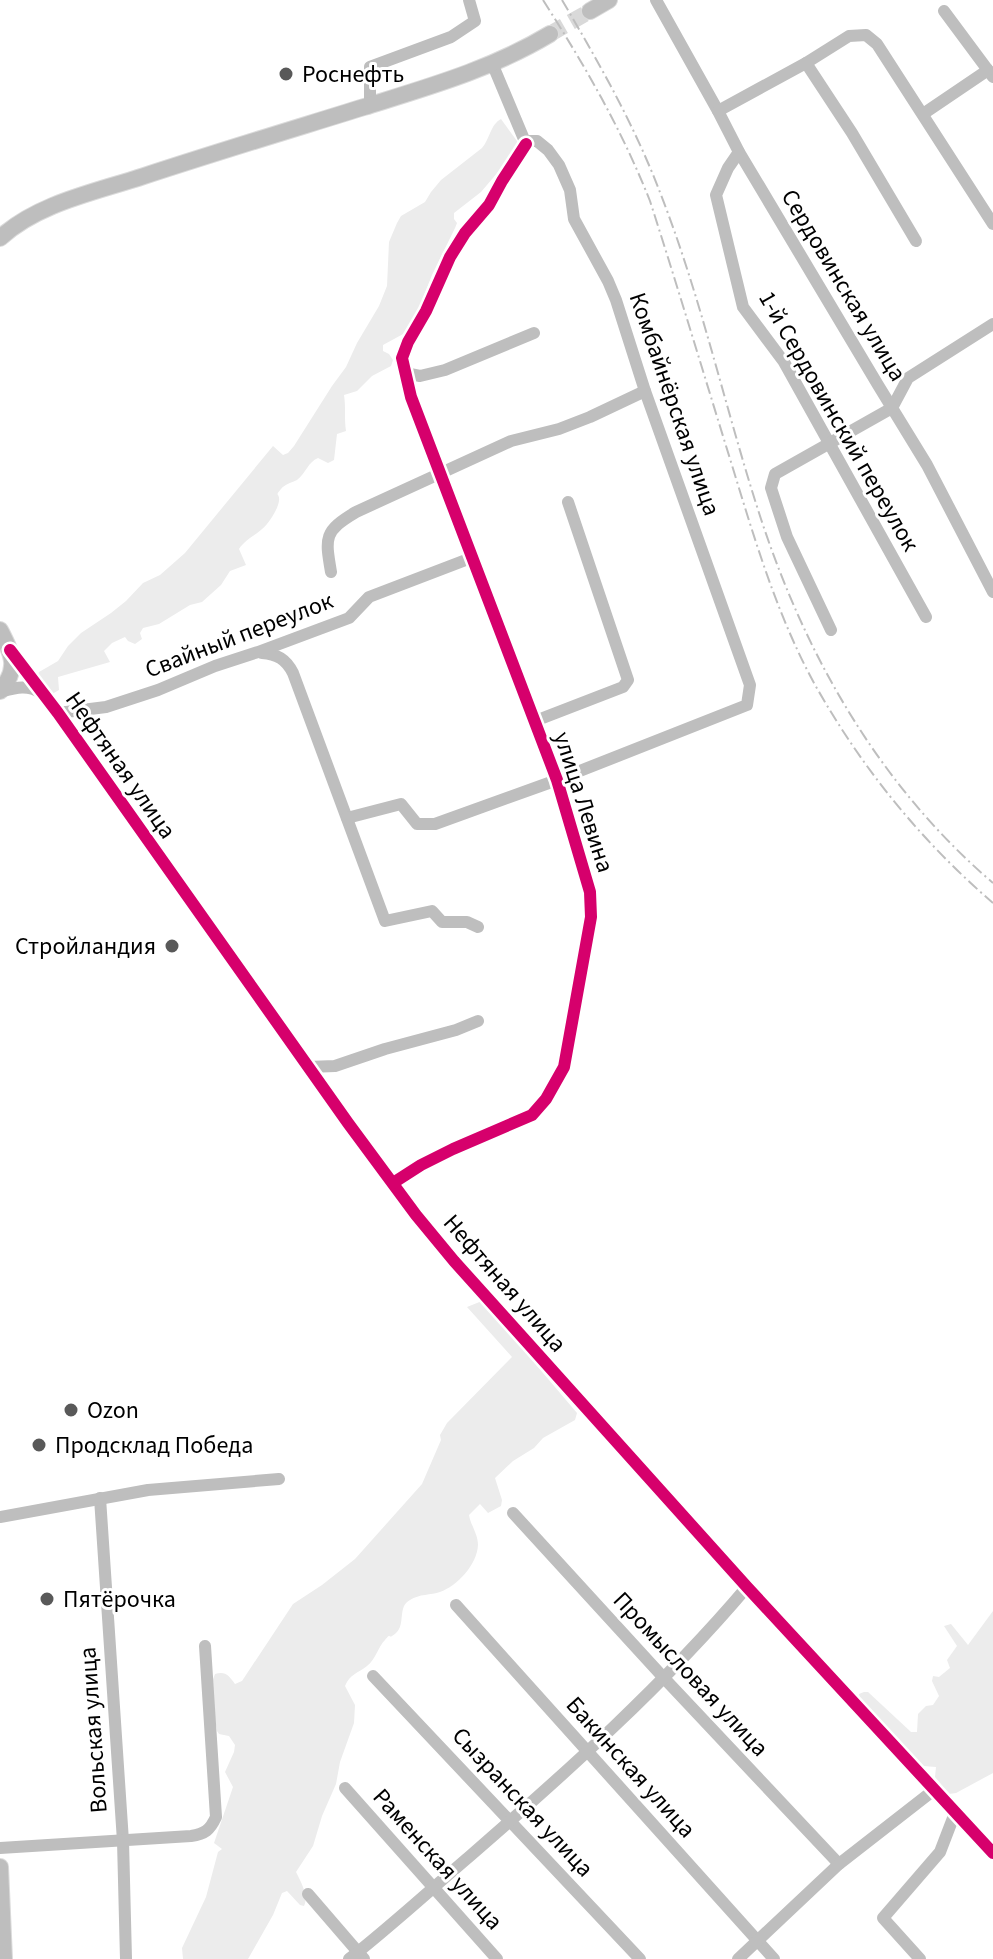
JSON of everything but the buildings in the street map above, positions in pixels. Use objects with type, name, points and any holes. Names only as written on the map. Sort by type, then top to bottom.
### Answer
[{"type":"main road","points":[[590,11],[609,0]]},
{"type":"main road","points":[[0,238],[23,220],[63,203],[429,87],[529,47],[550,34]]},
{"type":"main road","points":[[0,692],[10,677],[13,660],[4,641]]},
{"type":"main road","points":[[0,1867],[4,1959]]},
{"type":"street","points":[[370,105],[370,67],[451,37],[475,21],[469,0]]},
{"type":"street","name":"Сердовинская улица","points":[[656,0],[739,152],[927,465],[993,592]]},
{"type":"street","points":[[923,114],[990,74],[944,11]]},
{"type":"street","points":[[718,111],[849,36],[866,35],[877,44],[993,224]]},
{"type":"street","points":[[492,63],[526,144]]},
{"type":"street","points":[[806,63],[916,241]]},
{"type":"street","name":"Комбайнёрская улица","points":[[526,144],[537,141],[559,165],[570,190],[574,219],[612,291],[750,685],[747,705],[557,780]]},
{"type":"street","name":"улица Левина","points":[[393,1183],[453,1149],[532,1115],[546,1099],[564,1067],[591,917],[590,892],[557,780],[411,397],[402,358],[450,257],[465,233],[489,205],[526,144]]},
{"type":"street","name":"1-й Сердовинский переулок","points":[[739,152],[716,195],[743,307],[784,362],[926,617]]},
{"type":"street","points":[[831,630],[787,537],[771,488],[775,474],[892,408],[908,378],[993,324]]},
{"type":"street","points":[[405,373],[420,376],[445,370],[534,333]]},
{"type":"street","points":[[331,572],[326,544],[335,525],[356,512],[511,441],[559,429],[645,391]]},
{"type":"street","points":[[535,721],[623,687],[628,680],[568,502]]},
{"type":"street","name":"Свайный переулок","points":[[58,713],[106,707],[158,690],[349,618],[369,597],[471,558]]},
{"type":"street","name":"Нефтяная улица","points":[[4,641],[308,1067],[454,1261],[747,1587],[993,1853]]},
{"type":"street","points":[[258,652],[275,654],[289,664],[385,921],[432,911],[442,922],[467,922],[478,927]]},
{"type":"street","points":[[0,692],[16,687],[32,687],[44,695]]},
{"type":"street","points":[[347,818],[401,804],[417,824],[435,824],[557,780]]},
{"type":"street","points":[[308,1067],[335,1066],[478,1021]]},
{"type":"street","points":[[0,1517],[148,1490],[279,1479]]},
{"type":"street","name":"Вольская улица","points":[[100,1498],[123,1841],[126,1959]]},
{"type":"street","name":"Промысловая улица","points":[[513,1513],[839,1864]]},
{"type":"street","points":[[308,1894],[357,1957],[588,1751],[710,1630],[747,1587]]},
{"type":"street","name":"Бакинская улица","points":[[456,1605],[774,1959]]},
{"type":"street","points":[[0,1848],[204,1834],[216,1817],[205,1646]]},
{"type":"street","name":"Сызранская улица","points":[[373,1676],[640,1959]]},
{"type":"street","name":"Раменская улица","points":[[345,1788],[497,1959]]},
{"type":"street","points":[[738,1959],[839,1864],[934,1790]]},
{"type":"street","points":[[920,1959],[883,1918],[940,1852],[955,1813]]},
{"type":"shaded area","points":[[501,119],[517,141],[515,152],[481,192],[454,213],[457,223],[413,323],[405,333],[383,345],[383,351],[393,360],[391,366],[372,376],[357,391],[344,395],[346,431],[337,434],[334,460],[328,463],[318,458],[297,480],[281,489],[271,519],[239,549],[246,565],[230,571],[221,585],[202,602],[190,605],[159,624],[143,628],[140,633],[142,639],[135,644],[125,637],[112,643],[104,651],[110,662],[58,677],[59,690],[48,693],[37,676],[39,672],[58,661],[81,633],[111,613],[143,583],[160,575],[185,553],[273,446],[283,455],[294,446],[346,367],[379,306],[387,286],[389,242],[401,216],[425,202],[441,180],[482,148]]},
{"type":"shaded area","points":[[482,1301],[577,1413],[575,1420],[543,1438],[495,1478],[501,1506],[488,1513],[480,1504],[469,1515],[478,1545],[470,1567],[446,1589],[406,1603],[399,1629],[387,1637],[370,1663],[347,1682],[345,1686],[355,1705],[354,1723],[313,1846],[296,1872],[305,1893],[304,1906],[287,1891],[282,1893],[248,1959],[183,1959],[182,1948],[206,1897],[218,1852],[222,1849],[214,1843],[233,1787],[225,1772],[235,1745],[229,1736],[217,1731],[210,1687],[215,1674],[227,1675],[235,1684],[242,1681],[293,1604],[355,1559],[422,1484],[447,1423],[512,1357],[467,1307]]},
{"type":"shaded area","points":[[993,1611],[993,1773],[949,1794],[935,1777],[936,1767],[919,1763],[860,1700],[859,1694],[868,1692],[911,1732],[917,1732],[918,1714],[926,1706],[933,1705],[939,1696],[933,1676],[939,1677],[950,1668],[947,1660],[957,1646],[944,1626],[951,1624],[968,1645]]},
{"type":"tunnel","points":[[550,34],[590,11]]},
{"type":"railway","points":[[543,0],[601,98],[650,201],[757,546],[800,656],[832,714],[872,773],[941,854],[993,903]]},
{"type":"railway","points":[[562,0],[603,71],[651,169],[689,275],[761,519],[801,621],[852,718],[883,763],[953,846],[993,883]]},
{"type":"cycle path","points":[[393,1183],[453,1149],[532,1115],[546,1099],[564,1067],[591,917],[590,892],[557,780],[411,397],[402,358],[450,257],[465,233],[489,205],[526,144]]},
{"type":"cycle path","points":[[10,650],[416,1215],[747,1587],[993,1853]]},
{"type":"place","name":"Роснефть","points":[[286,74]]},
{"type":"place","name":"Стройландия","points":[[172,946]]},
{"type":"place","name":"Ozon","points":[[71,1410]]},
{"type":"place","name":"Продсклад Победа","points":[[39,1445]]},
{"type":"place","name":"Пятёрочка","points":[[47,1599]]}]
